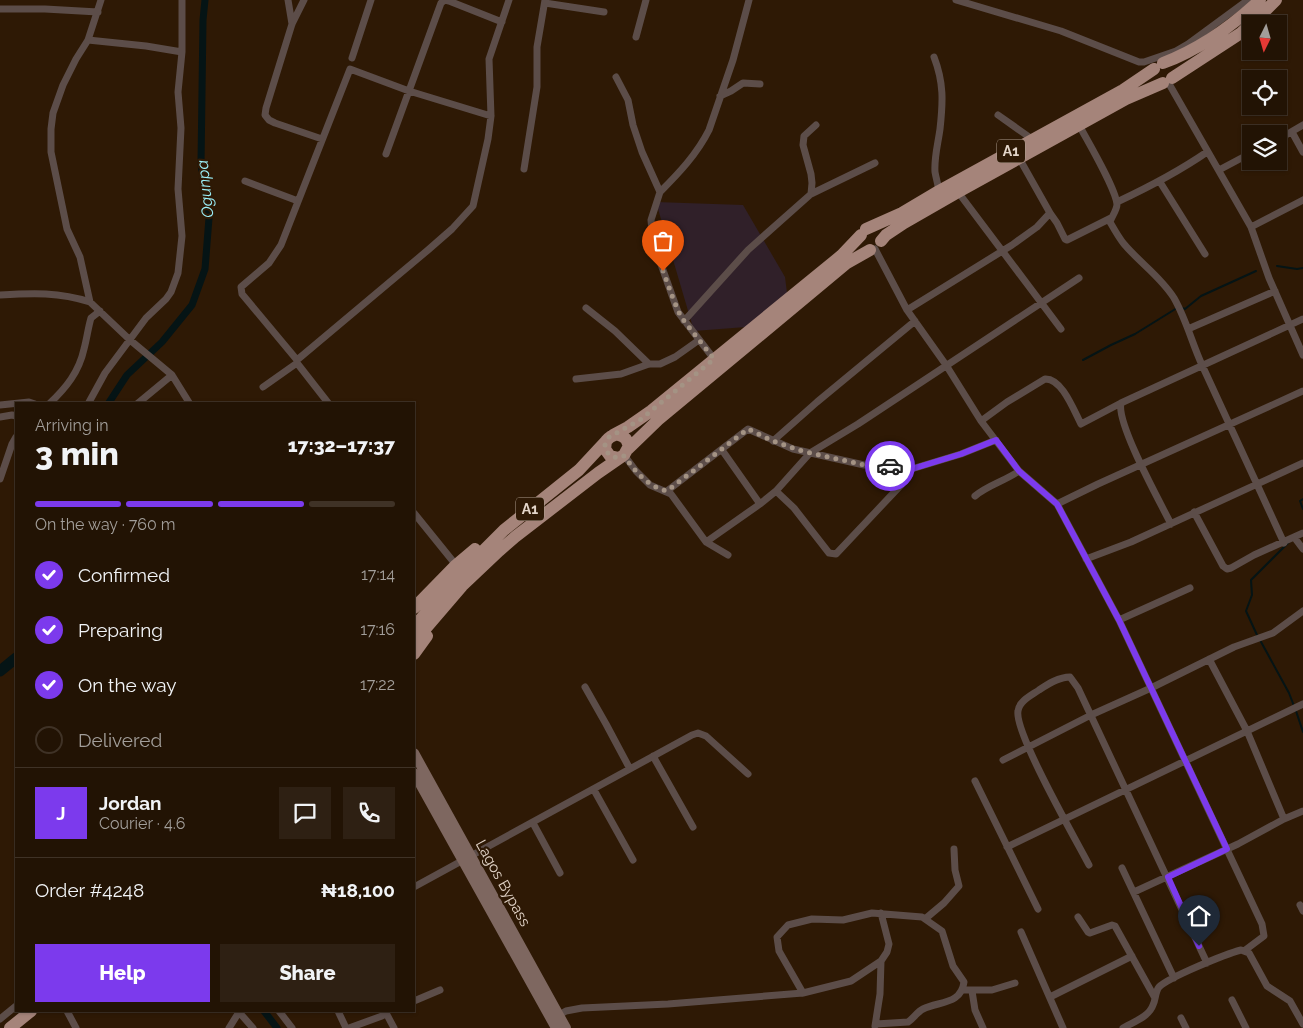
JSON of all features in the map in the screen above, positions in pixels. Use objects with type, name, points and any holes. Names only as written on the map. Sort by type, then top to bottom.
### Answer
[{"type":"highway","name":"A1","points":[[415,626],[510,533],[579,470],[609,438],[640,420],[837,259],[863,232],[902,213],[1123,90],[1159,66],[1201,46],[1229,27],[1260,0]]},
{"type":"highway","name":"A1","points":[[1261,15],[1276,0]]},
{"type":"highway","name":"A1","points":[[510,533],[624,454],[658,420],[847,263],[875,247],[886,235],[904,222],[1132,96],[1168,81],[1242,32]]},
{"type":"highway","points":[[1159,66],[1153,75],[1155,80],[1168,81]]},
{"type":"highway","points":[[874,229],[878,232],[875,247],[862,246],[860,243],[863,232],[874,229]]},
{"type":"highway","points":[[619,434],[626,439],[628,442],[624,454],[614,458],[607,453],[605,449],[609,438],[619,434]]},
{"type":"highway","points":[[415,607],[456,565],[481,545],[510,533]]},
{"type":"highway","points":[[415,653],[432,630],[496,564],[510,533]]},
{"type":"highway","name":"A1","points":[[415,641],[458,583]]},
{"type":"highway","points":[[0,1027],[18,1012]]},
{"type":"highway","points":[[10,1028],[30,1012]]},
{"type":"main road","name":"Lagos Bypass","points":[[415,755],[556,1028]]},
{"type":"main road","name":"Lagos Bypass","points":[[415,777],[467,858],[566,1028]]},
{"type":"street","points":[[90,302],[80,257],[67,229],[51,143],[52,113],[63,85],[88,40],[101,0]]},
{"type":"street","points":[[89,402],[105,373],[131,342],[146,318],[171,292],[180,262],[182,236],[178,180],[181,128],[178,92],[182,52],[182,0]]},
{"type":"street","points":[[288,0],[292,24]]},
{"type":"street","points":[[304,0],[292,24],[265,115],[275,123],[322,139]]},
{"type":"street","points":[[352,58],[372,0]]},
{"type":"street","points":[[386,154],[442,3],[445,0],[458,2],[502,22]]},
{"type":"street","points":[[263,386],[297,361],[428,250],[465,216],[472,206],[488,139],[491,116],[489,59],[509,0]]},
{"type":"street","points":[[636,37],[646,0]]},
{"type":"street","points":[[714,359],[684,321],[674,301],[653,242],[651,220],[660,192],[682,169],[704,140],[733,60],[749,0]]},
{"type":"street","points":[[956,0],[1061,31],[1139,62],[1144,62],[1182,48],[1248,0]]},
{"type":"street","points":[[524,169],[537,87],[536,48],[545,1],[604,12]]},
{"type":"street","points":[[0,9],[98,12]]},
{"type":"street","points":[[88,40],[182,52]]},
{"type":"street","points":[[934,57],[942,84],[940,130],[935,172],[939,191]]},
{"type":"street","points":[[328,402],[297,361],[242,294],[241,288],[269,263],[281,244],[350,68],[409,91],[491,116]]},
{"type":"street","points":[[616,77],[628,100],[642,152],[660,192]]},
{"type":"street","points":[[1168,81],[1251,226],[1274,291],[1303,355]]},
{"type":"street","points":[[720,96],[743,82],[760,84]]},
{"type":"street","points":[[998,115],[1032,140]]},
{"type":"street","points":[[811,194],[811,174],[803,145],[804,136],[816,125]]},
{"type":"street","points":[[1079,125],[1105,174],[1117,202],[1110,222],[1124,245],[1153,273],[1174,299],[1188,329],[1190,340],[1284,543]]},
{"type":"street","points":[[1287,135],[1303,125]]},
{"type":"street","points":[[1292,132],[1303,152]]},
{"type":"street","points":[[1117,202],[1179,172],[1207,152]]},
{"type":"street","points":[[1020,158],[1064,239],[1067,240],[1111,218]]},
{"type":"street","points":[[1219,170],[1242,158]]},
{"type":"street","points":[[684,321],[748,250],[811,194],[875,163]]},
{"type":"street","points":[[245,181],[298,201]]},
{"type":"street","points":[[1160,182],[1205,254]]},
{"type":"street","points":[[958,192],[1061,328]]},
{"type":"street","points":[[1251,226],[1303,200]]},
{"type":"street","points":[[907,310],[1004,251],[1037,227],[1050,213]]},
{"type":"street","points":[[875,247],[907,310],[982,421],[1019,471],[1057,504],[1119,620],[1262,924],[1264,936],[1244,951],[1235,952],[1207,963],[1159,987],[1148,1014],[1123,1028]]},
{"type":"street","points":[[706,542],[776,491],[810,453],[858,424],[1079,278]]},
{"type":"street","points":[[1188,329],[1274,291]]},
{"type":"street","points":[[0,295],[32,293],[69,295],[90,302],[131,342],[172,375],[189,402]]},
{"type":"street","points":[[586,308],[615,331],[648,364]]},
{"type":"street","points":[[51,402],[74,375],[84,351],[91,318],[100,311]]},
{"type":"street","points":[[982,421],[1007,402],[1045,379],[1051,379],[1064,392],[1081,424],[1121,402],[1303,319]]},
{"type":"street","points":[[773,441],[915,321]]},
{"type":"street","points":[[576,378],[621,374],[648,364],[660,364],[675,357],[699,340]]},
{"type":"street","points":[[139,402],[172,375]]},
{"type":"street","points":[[1057,504],[1303,391]]},
{"type":"street","points":[[1121,402],[1120,414],[1171,524]]},
{"type":"street","points":[[0,405],[15,404]]},
{"type":"street","points":[[0,416],[15,416]]},
{"type":"street","points":[[667,491],[748,429],[793,449],[864,465],[888,466],[905,471],[961,454],[996,440]]},
{"type":"street","points":[[0,479],[15,439]]},
{"type":"street","points":[[722,450],[760,504]]},
{"type":"street","points":[[624,454],[636,471],[650,485],[667,491],[674,498],[706,542],[728,555]]},
{"type":"street","points":[[1086,558],[1131,542],[1255,483],[1303,463]]},
{"type":"street","points":[[776,491],[794,508],[829,552],[836,554],[901,485],[907,476],[905,471]]},
{"type":"street","points":[[976,496],[984,489],[999,483],[1019,471]]},
{"type":"street","points":[[1194,512],[1223,566],[1227,569],[1303,533]]},
{"type":"street","points":[[415,514],[456,565]]},
{"type":"street","points":[[1294,537],[1303,549]]},
{"type":"street","points":[[1119,620],[1190,588]]},
{"type":"street","points":[[1003,760],[1091,715],[1209,659],[1253,639],[1273,633],[1303,611]]},
{"type":"street","points":[[1209,659],[1247,731],[1284,819]]},
{"type":"street","points":[[1089,865],[1027,747],[1018,719],[1019,707],[1022,703],[1063,677],[1070,677],[1078,688],[1207,963]]},
{"type":"street","points":[[584,687],[630,769]]},
{"type":"street","points":[[1007,846],[1302,705]]},
{"type":"street","points":[[415,886],[698,733],[706,736],[748,774]]},
{"type":"street","points":[[653,756],[693,827]]},
{"type":"street","points":[[975,781],[1038,909]]},
{"type":"street","points":[[594,790],[634,860]]},
{"type":"street","points":[[1134,892],[1303,811]]},
{"type":"street","points":[[533,823],[560,873]]},
{"type":"street","points":[[925,919],[944,903],[959,886],[955,870],[954,850]]},
{"type":"street","points":[[1122,868],[1174,978]]},
{"type":"street","points":[[559,1015],[566,1011],[582,1008],[668,1004],[804,993],[851,981],[881,961],[887,952],[889,944],[881,912]]},
{"type":"street","points":[[804,993],[777,946],[777,937],[783,929],[788,925],[812,919],[843,920],[865,913],[881,912],[925,919],[942,931],[954,966],[964,982],[962,990],[951,1001],[925,1008],[908,1022],[876,1026],[880,994],[881,961]]},
{"type":"street","points":[[1078,917],[1090,933],[1112,925],[1115,926],[1155,998]]},
{"type":"street","points":[[1021,932],[1063,1028]]},
{"type":"street","points":[[1244,951],[1248,953],[1267,986],[1290,1001],[1303,1024]]},
{"type":"street","points":[[1050,997],[1132,956]]},
{"type":"street","points":[[962,990],[992,990],[1015,983]]},
{"type":"street","points":[[415,1002],[440,990]]},
{"type":"street","points":[[972,991],[975,1010],[983,1028]]},
{"type":"street","points":[[1232,1000],[1246,1028]]},
{"type":"street","points":[[0,1019],[15,1007]]},
{"type":"street","points":[[68,1012],[76,1028]]},
{"type":"street","points":[[229,1028],[239,1012],[253,1028]]},
{"type":"street","points":[[280,1012],[292,1028]]},
{"type":"street","points":[[339,1012],[348,1028],[382,1016],[384,1012]]},
{"type":"street","points":[[385,1012],[394,1028]]},
{"type":"street","points":[[1181,1018],[1186,1028]]},
{"type":"shaded area","points":[[656,202],[743,205],[785,277],[787,293],[746,327],[694,331]]},
{"type":"waterway","name":"Ogunpa","points":[[109,402],[127,375],[162,342],[192,305],[205,269],[209,218],[201,164],[203,20],[205,0]]},
{"type":"waterway","points":[[1277,266],[1303,268]]},
{"type":"waterway","points":[[1182,308],[1185,309],[1201,296],[1256,271]]},
{"type":"waterway","points":[[1083,360],[1135,334],[1177,308]]},
{"type":"waterway","points":[[1303,499],[1300,501],[1303,509]]},
{"type":"waterway","points":[[1257,635],[1246,611],[1252,595],[1251,580],[1289,542]]},
{"type":"waterway","points":[[1260,640],[1289,693],[1294,706]]},
{"type":"waterway","points":[[0,671],[15,659]]},
{"type":"waterway","points":[[1296,711],[1303,732]]},
{"type":"waterway","name":"Ogunpa","points":[[265,1012],[277,1028]]},
{"type":"way so far","points":[[663,271],[681,317],[714,359],[640,420],[609,437],[606,441],[605,449],[610,456],[614,458],[624,456],[650,485],[667,491],[748,429],[793,449],[864,465],[890,466]]},
{"type":"route","points":[[890,466],[905,471],[961,454],[996,440],[1019,471],[1057,504],[1119,620],[1227,849],[1168,877],[1199,946]]}]
